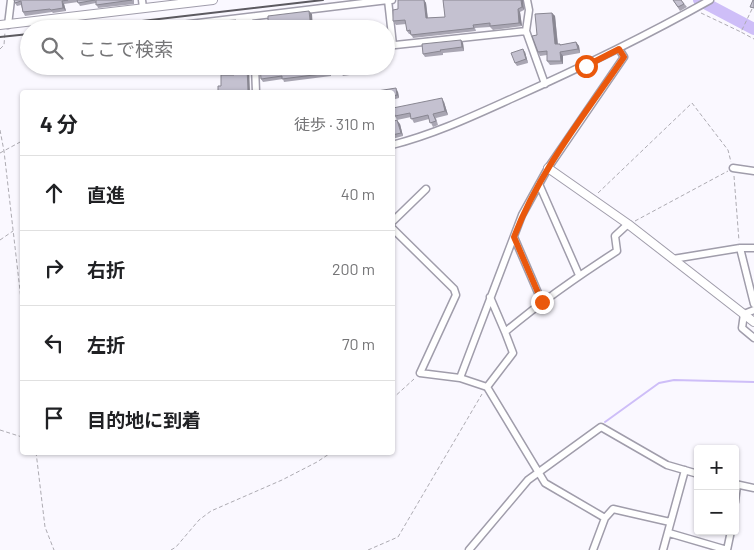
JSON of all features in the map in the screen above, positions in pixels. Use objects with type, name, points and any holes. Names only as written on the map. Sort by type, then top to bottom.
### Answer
[{"type":"street","points":[[10,0],[4,25],[20,23]]},
{"type":"street","points":[[37,20],[143,4],[213,0]]},
{"type":"street","points":[[233,20],[390,0],[390,20]]},
{"type":"street","points":[[527,0],[529,10],[526,31],[545,84]]},
{"type":"street","points":[[395,144],[440,130],[545,84],[619,49],[710,0]]},
{"type":"street","points":[[395,45],[526,31]]},
{"type":"street","points":[[460,378],[522,216],[548,168],[624,57],[619,49]]},
{"type":"street","points":[[255,75],[256,90]]},
{"type":"street","points":[[548,168],[628,224],[754,322]]},
{"type":"street","points":[[733,168],[754,171]]},
{"type":"street","points":[[539,184],[579,275]]},
{"type":"street","points":[[395,219],[426,189]]},
{"type":"street","points":[[506,332],[579,275],[617,251],[615,236],[628,224]]},
{"type":"street","points":[[395,231],[454,289],[456,295],[420,373],[460,378],[487,387],[545,483],[604,518]]},
{"type":"street","points":[[514,237],[542,302]]},
{"type":"street","points":[[674,259],[740,248],[754,248]]},
{"type":"street","points":[[740,248],[754,304]]},
{"type":"street","points":[[487,387],[513,353],[506,332],[490,297]]},
{"type":"street","points":[[744,314],[754,310]]},
{"type":"street","points":[[744,314],[742,328],[754,338]]},
{"type":"street","points":[[469,550],[528,480],[601,427],[667,465],[694,473]]},
{"type":"street","points":[[663,550],[685,470]]},
{"type":"street","points":[[739,485],[754,488]]},
{"type":"street","points":[[593,550],[604,518],[613,508],[670,522]]},
{"type":"street","points":[[669,533],[727,550],[730,535]]},
{"type":"path","points":[[742,31],[754,4]]},
{"type":"path","points":[[695,9],[742,31],[754,39]]},
{"type":"path","points":[[0,49],[4,45],[4,25]]},
{"type":"path","points":[[592,199],[692,103],[728,150],[733,168],[740,248]]},
{"type":"path","points":[[0,130],[20,285]]},
{"type":"path","points":[[0,153],[20,142]]},
{"type":"path","points":[[628,224],[733,168]]},
{"type":"path","points":[[0,240],[13,231]]},
{"type":"path","points":[[395,396],[420,373]]},
{"type":"path","points":[[368,550],[398,537],[487,387]]},
{"type":"path","points":[[0,430],[20,436]]},
{"type":"path","points":[[36,455],[45,527],[54,550]]},
{"type":"path","points":[[171,550],[176,547],[199,520],[211,511],[282,480],[328,455]]},
{"type":"building","points":[[14,0],[68,0],[62,1],[63,8],[23,12],[21,1],[15,3]]},
{"type":"building","points":[[77,0],[95,0],[78,3]]},
{"type":"building","points":[[96,0],[132,0],[96,5]]},
{"type":"building","points":[[398,0],[424,0],[426,18],[445,17],[443,0],[521,0],[522,7],[518,9],[519,23],[490,26],[490,23],[473,25],[474,28],[411,35],[410,30],[407,31],[405,20],[393,20],[393,10],[398,9]]},
{"type":"building","points":[[673,0],[681,0],[684,4],[678,7]]},
{"type":"building","points":[[754,0],[754,8],[750,7]]},
{"type":"building","points":[[309,11],[310,20],[268,20],[268,16]]},
{"type":"building","points":[[552,13],[555,44],[576,42],[578,49],[560,52],[561,61],[547,61],[547,51],[538,52],[532,36],[537,35],[535,14]]},
{"type":"building","points":[[461,40],[462,47],[423,54],[422,44]]},
{"type":"building","points":[[523,49],[526,59],[515,63],[511,53]]},
{"type":"building","points":[[221,75],[247,75],[248,90],[218,90],[218,86],[221,86]]},
{"type":"building","points":[[261,75],[313,75],[282,79],[282,76],[261,79]]},
{"type":"building","points":[[396,88],[397,95],[395,95],[395,90],[384,90]]},
{"type":"building","points":[[442,98],[445,111],[433,114],[436,121],[430,123],[428,115],[411,119],[410,113],[395,116],[395,108]]},
{"type":"building","points":[[397,120],[401,133],[395,134],[395,121]]},
{"type":"waterway","points":[[699,0],[754,29]]},
{"type":"waterway","points":[[605,422],[659,383],[674,380],[754,382]]},
{"type":"railway","points":[[151,20],[323,0]]},
{"type":"railway","points":[[0,37],[20,35]]},
{"type":"route","points":[[542,302],[514,237],[522,216],[548,168],[624,57],[619,49],[586,66]]}]
